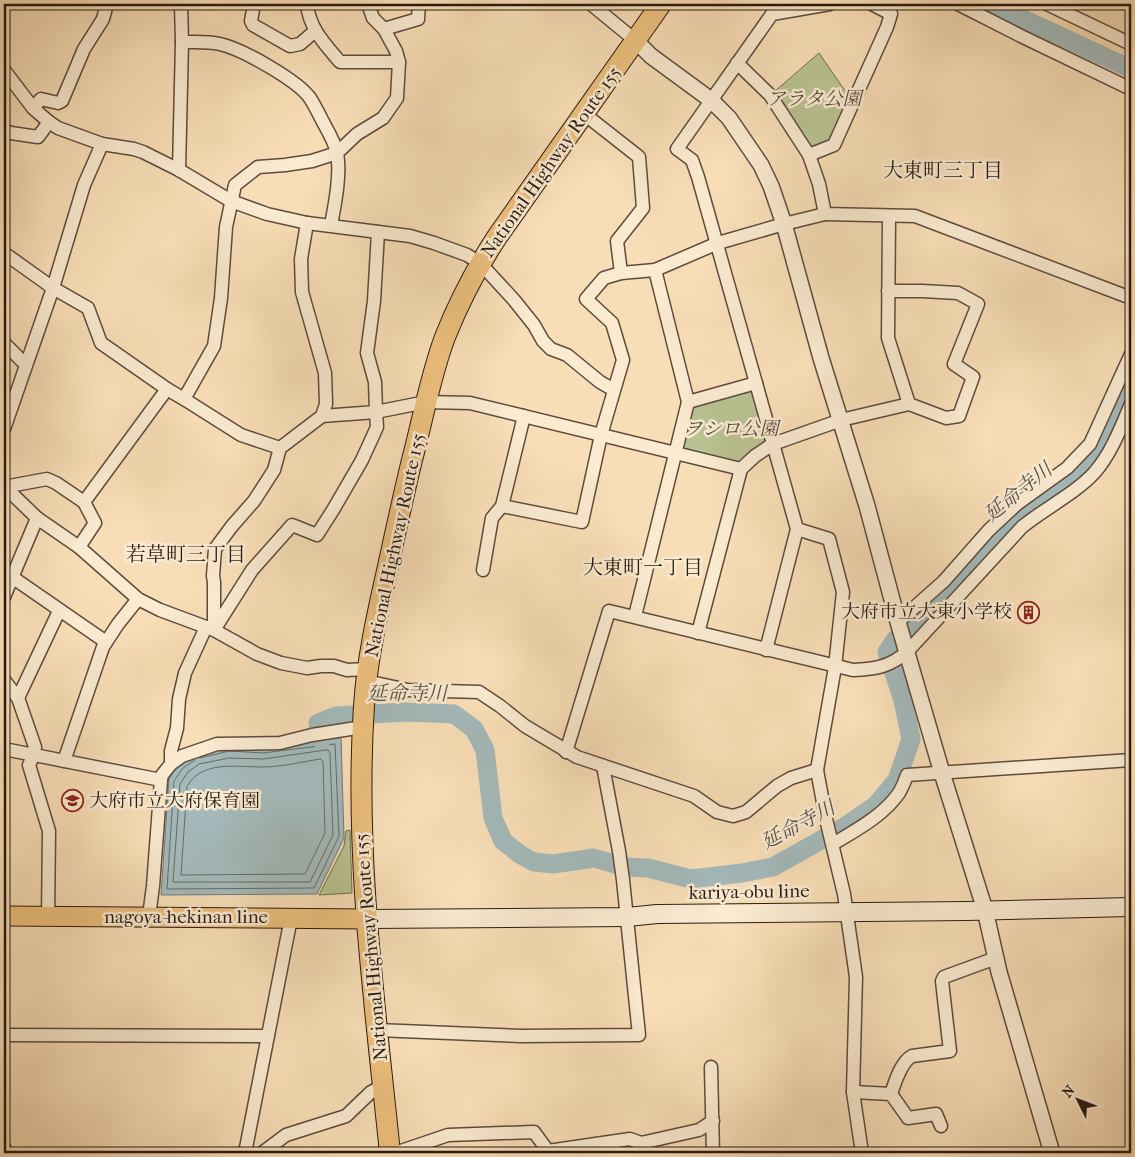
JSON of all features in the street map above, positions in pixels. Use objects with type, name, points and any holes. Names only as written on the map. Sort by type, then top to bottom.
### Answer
[{"type":"highway","name":"National Highway Route 155","points":[[390,1153],[367,919],[360,773],[367,675],[377,614],[398,518],[435,368],[444,338],[460,301],[480,263],[661,4]]},
{"type":"main road","name":"kariya-obu line","points":[[367,919],[627,917],[657,914],[1131,907]]},
{"type":"main road","name":"nagoya-hekinan line","points":[[4,916],[48,918],[149,916],[367,919]]},
{"type":"street","points":[[34,108],[41,99],[58,103],[62,101],[84,49],[103,19],[107,4]]},
{"type":"street","points":[[179,170],[181,4]]},
{"type":"street","points":[[254,4],[252,25],[290,46],[300,44],[316,32]]},
{"type":"street","points":[[307,4],[308,16],[316,32],[340,62],[399,62]]},
{"type":"street","points":[[184,398],[214,346],[221,298],[226,227],[235,185],[258,167],[312,161],[337,153],[357,134],[383,118],[397,98],[399,62],[396,51],[384,29],[373,18],[368,4]]},
{"type":"street","points":[[384,29],[418,19],[420,4]]},
{"type":"street","points":[[591,4],[636,41],[651,56],[711,100],[729,118],[761,165],[771,186],[784,224],[821,358],[867,506],[898,622],[903,654],[985,910],[996,958],[1052,1153]]},
{"type":"street","points":[[766,650],[797,529],[718,243],[692,160],[677,149],[772,14],[808,6],[830,4]]},
{"type":"street","points":[[809,155],[834,145],[887,27],[890,14],[872,4]]},
{"type":"street","points":[[958,4],[1131,89]]},
{"type":"street","points":[[1047,4],[1131,44]]},
{"type":"street","points":[[182,42],[206,41],[221,44],[276,70],[295,82],[310,98],[337,153],[337,186],[331,225]]},
{"type":"street","points":[[737,63],[770,95],[809,155],[819,184],[825,214]]},
{"type":"street","points":[[4,70],[34,108],[49,122],[70,133],[102,144],[134,148],[179,170],[231,201],[267,214],[307,223],[410,236],[467,256],[480,263],[514,300],[534,325],[543,341],[552,349],[568,355],[600,382],[614,390]]},
{"type":"street","points":[[583,113],[639,157],[643,208],[617,241],[621,273]]},
{"type":"street","points":[[4,130],[11,133],[38,137],[49,122]]},
{"type":"street","points":[[4,429],[53,288],[84,185],[102,144]]},
{"type":"street","points":[[502,506],[582,522],[601,435],[623,360],[612,323],[586,299],[604,278],[621,273],[655,270],[718,243],[825,214],[915,216],[1131,298]]},
{"type":"street","points":[[889,216],[888,338],[909,404]]},
{"type":"street","points":[[307,223],[302,259],[302,292],[325,373],[326,404],[322,416]]},
{"type":"street","points":[[171,764],[171,751],[177,728],[179,699],[185,673],[210,628],[252,570],[292,525],[317,535],[362,460],[378,428],[375,382],[367,354],[374,301],[378,232]]},
{"type":"street","points":[[4,253],[53,288],[88,308],[101,343],[167,389],[241,435],[280,448]]},
{"type":"street","points":[[635,616],[688,402],[655,270]]},
{"type":"street","points":[[698,633],[741,470],[755,456],[773,444],[841,420],[909,404],[946,418],[959,416],[973,377],[954,364],[978,304],[958,293],[888,291]]},
{"type":"street","points":[[4,343],[26,365]]},
{"type":"street","points":[[898,622],[944,580],[1017,504],[1067,468],[1082,454],[1090,444],[1131,354]]},
{"type":"street","points":[[688,402],[756,383]]},
{"type":"street","points":[[84,502],[167,389]]},
{"type":"street","points":[[210,628],[215,549],[254,501],[274,470],[280,448],[322,416],[376,412],[426,402],[470,403],[741,470]]},
{"type":"street","points":[[566,752],[609,611],[853,670],[876,669],[903,654],[1022,527],[1096,471],[1114,443],[1129,411],[1108,404]]},
{"type":"street","points":[[483,570],[492,518],[502,506],[524,416]]},
{"type":"street","points":[[4,486],[47,479],[84,502],[95,523],[79,547]]},
{"type":"street","points":[[4,486],[37,518],[79,547],[138,599],[160,610],[210,628],[258,654],[281,663],[307,668],[328,666],[367,675],[408,690],[479,692],[525,726],[566,752],[694,796],[717,812],[733,816],[746,812],[777,786],[791,778],[817,770]]},
{"type":"street","points":[[4,597],[37,518]]},
{"type":"street","points":[[797,529],[829,538],[843,592],[835,667],[817,770],[847,912],[856,977],[853,1092],[862,1153]]},
{"type":"street","points":[[989,531],[1005,544]]},
{"type":"street","points":[[12,577],[106,642]]},
{"type":"street","points":[[64,761],[96,664],[106,642],[138,599]]},
{"type":"street","points":[[18,698],[59,611]]},
{"type":"street","points":[[4,680],[18,698],[35,747],[29,765],[49,831],[48,918]]},
{"type":"street","points":[[149,916],[161,780],[162,775],[171,764],[182,756],[217,744],[280,743],[318,734],[363,727]]},
{"type":"street","points":[[4,749],[161,780]]},
{"type":"street","points":[[833,844],[866,823],[893,800],[900,791],[907,775],[1131,760]]},
{"type":"street","points":[[377,1030],[521,1036],[639,1035],[620,851],[603,766]]},
{"type":"street","points":[[246,1153],[291,918]]},
{"type":"street","points":[[891,1094],[908,1058],[950,1051],[942,981],[944,977],[996,958]]},
{"type":"street","points":[[4,1035],[268,1036]]},
{"type":"street","points":[[711,1067],[713,1153]]},
{"type":"street","points":[[262,1153],[286,1135],[346,1116],[372,1092],[383,1086]]},
{"type":"street","points":[[853,1092],[891,1094]]},
{"type":"street","points":[[891,1094],[908,1118],[936,1114],[941,1126]]},
{"type":"street","points":[[395,1153],[448,1135],[534,1132],[548,1152],[630,1138],[641,1143],[699,1130],[713,1121]]},
{"type":"street","points":[[4,1148],[5,1153]]},
{"type":"green space","name":"アラタ公園","points":[[819,53],[850,98],[830,140],[812,149],[774,92]]},
{"type":"green space","name":"ヲシロ公園","points":[[754,388],[769,443],[740,466],[680,450],[693,406]]},
{"type":"green space","points":[[350,830],[352,893],[319,895],[344,846],[346,831]]},
{"type":"water","points":[[341,737],[344,838],[317,894],[161,895],[169,779],[179,764],[194,754],[228,746]]},
{"type":"waterway","points":[[991,4],[1131,69]]},
{"type":"waterway","name":"延命寺川","points":[[321,740],[318,723],[336,716],[406,712],[454,714],[474,729],[485,750],[493,818],[503,841],[534,862],[553,864],[594,858],[625,867],[648,868],[691,879],[773,867],[846,826],[876,805],[897,780],[911,739],[903,700],[887,652],[895,640],[954,586],[1008,525],[1066,483],[1097,450],[1131,379]]},
{"type":"place","name":"大府市立大東小学校","points":[[1028,612]]},
{"type":"place","name":"大府市立大府保育園","points":[[73,801]]},
{"type":"district","name":"大東町三丁目","points":[[943,170]]},
{"type":"district","name":"若草町三丁目","points":[[186,554]]},
{"type":"district","name":"大東町一丁目","points":[[643,567]]}]
